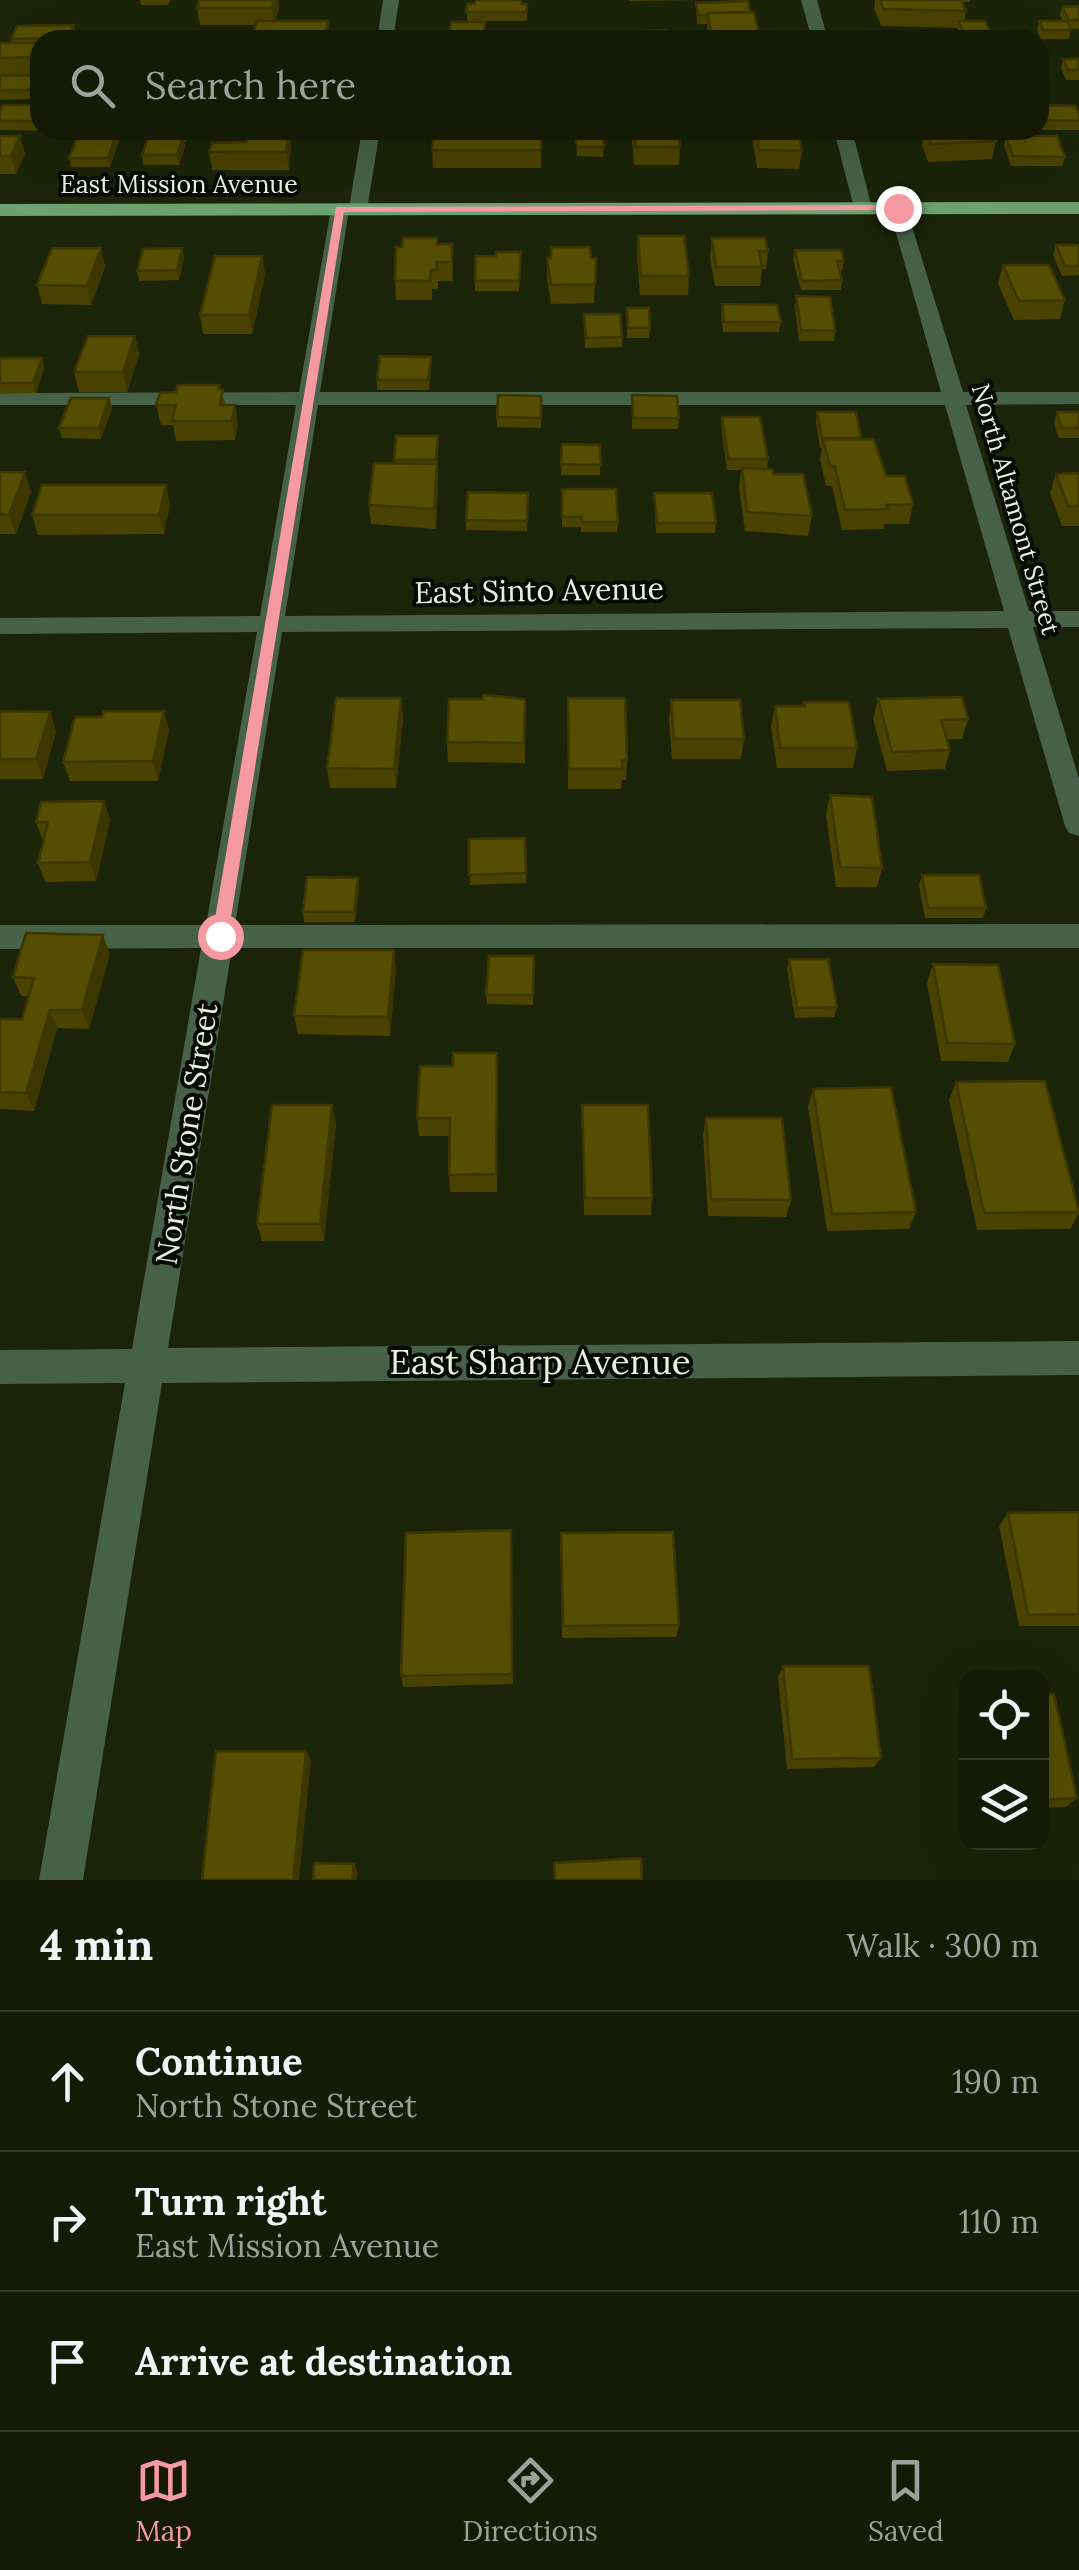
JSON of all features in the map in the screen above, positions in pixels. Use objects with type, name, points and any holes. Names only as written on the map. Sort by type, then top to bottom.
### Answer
[{"type":"main road","name":"East Mission Avenue","points":[[0,210],[1079,208]]},
{"type":"street","points":[[386,30],[391,0]]},
{"type":"street","points":[[809,0],[817,30]]},
{"type":"street","name":"North Stone Street","points":[[61,1880],[309,398],[349,209],[368,140]]},
{"type":"street","points":[[846,140],[864,208]]},
{"type":"street","name":"North Altamont Street","points":[[898,208],[1079,826]]},
{"type":"street","points":[[0,399],[1079,398]]},
{"type":"street","name":"East Sinto Avenue","points":[[0,626],[1079,618]]},
{"type":"street","points":[[0,937],[1079,936]]},
{"type":"street","name":"East Sharp Avenue","points":[[0,1367],[1079,1358]]},
{"type":"building","points":[[200,0],[274,0],[272,8],[197,8]]},
{"type":"building","points":[[476,0],[521,0],[521,4],[527,4],[527,12],[466,12],[467,4],[475,4]]},
{"type":"building","points":[[880,0],[961,0],[966,11],[883,9]]},
{"type":"building","points":[[748,1],[750,12],[708,15],[698,15],[696,3]]},
{"type":"building","points":[[1079,6],[1079,20],[1069,20],[1062,7]]},
{"type":"building","points":[[754,12],[758,30],[711,30],[708,13]]},
{"type":"building","points":[[257,21],[328,21],[326,30],[254,30]]},
{"type":"building","points":[[958,21],[985,21],[990,30],[962,30]]},
{"type":"building","points":[[1039,21],[1067,21],[1071,30],[1043,30]]},
{"type":"building","points":[[451,22],[485,22],[485,30],[450,30]]},
{"type":"building","points":[[74,25],[72,30],[30,30],[30,39],[11,39],[17,26]]},
{"type":"building","points":[[0,43],[30,43],[30,57],[0,58]]},
{"type":"building","points":[[1063,59],[1079,59],[1079,70],[1068,70]]},
{"type":"building","points":[[30,75],[30,88],[0,90],[0,76]]},
{"type":"building","points":[[3,105],[30,105],[30,121],[0,121]]},
{"type":"building","points":[[1049,105],[1075,106],[1079,121],[1049,120]]},
{"type":"building","points":[[0,136],[20,136],[11,156],[0,156]]},
{"type":"building","points":[[1049,136],[1057,136],[1065,157],[1013,156],[1007,140],[1049,140]]},
{"type":"building","points":[[76,140],[114,140],[108,158],[69,158]]},
{"type":"building","points":[[147,140],[182,140],[177,155],[142,155]]},
{"type":"building","points":[[288,140],[286,152],[209,152],[212,143]]},
{"type":"building","points":[[433,140],[541,140],[541,150],[432,150]]},
{"type":"building","points":[[576,140],[603,140],[604,147],[577,147]]},
{"type":"building","points":[[635,140],[679,140],[680,147],[635,147]]},
{"type":"building","points":[[758,140],[800,140],[802,151],[759,150]]},
{"type":"building","points":[[930,140],[996,141],[931,144]]},
{"type":"building","points":[[638,236],[684,236],[689,276],[641,276]]},
{"type":"building","points":[[403,238],[437,238],[437,244],[452,244],[452,262],[437,262],[430,281],[395,281],[396,247],[402,247]]},
{"type":"building","points":[[712,238],[765,238],[768,251],[759,251],[762,267],[716,267]]},
{"type":"building","points":[[1056,245],[1079,245],[1079,266],[1065,266]]},
{"type":"building","points":[[551,247],[590,247],[591,258],[596,258],[595,284],[551,285],[547,258],[551,258]]},
{"type":"building","points":[[52,248],[101,248],[87,286],[37,285]]},
{"type":"building","points":[[182,248],[177,270],[137,271],[143,249]]},
{"type":"building","points":[[795,250],[841,250],[844,261],[837,261],[842,280],[802,281]]},
{"type":"building","points":[[496,252],[521,252],[519,281],[475,281],[476,256],[496,256]]},
{"type":"building","points":[[215,256],[262,256],[249,315],[200,315]]},
{"type":"building","points":[[1003,265],[1049,265],[1065,300],[1019,301]]},
{"type":"building","points":[[796,296],[830,297],[835,331],[801,330]]},
{"type":"building","points":[[722,304],[777,305],[781,322],[724,322]]},
{"type":"building","points":[[627,308],[649,308],[650,328],[628,328]]},
{"type":"building","points":[[584,314],[620,314],[622,337],[586,338]]},
{"type":"building","points":[[88,336],[135,336],[123,372],[74,372]]},
{"type":"building","points":[[380,356],[431,357],[428,380],[377,380]]},
{"type":"building","points":[[0,358],[42,358],[33,383],[0,383]]},
{"type":"building","points":[[178,385],[220,385],[220,405],[235,405],[232,421],[172,421],[176,405],[156,405],[160,393],[176,392]]},
{"type":"building","points":[[498,395],[541,396],[541,418],[497,417]]},
{"type":"building","points":[[632,395],[677,396],[679,418],[633,418]]},
{"type":"building","points":[[71,398],[109,398],[99,428],[59,428]]},
{"type":"building","points":[[817,412],[856,412],[861,438],[822,438]]},
{"type":"building","points":[[1057,412],[1079,412],[1079,428],[1062,428]]},
{"type":"building","points":[[722,417],[760,417],[768,459],[728,459]]},
{"type":"building","points":[[396,436],[438,436],[436,460],[394,460]]},
{"type":"building","points":[[823,439],[874,439],[886,476],[905,476],[913,504],[845,510],[835,466],[830,466]]},
{"type":"building","points":[[562,444],[600,445],[601,465],[561,464]]},
{"type":"building","points":[[374,463],[437,464],[434,509],[369,505]]},
{"type":"building","points":[[742,468],[803,474],[812,516],[747,512]]},
{"type":"building","points":[[0,472],[25,472],[9,515],[0,514]]},
{"type":"building","points":[[1079,473],[1079,506],[1068,506],[1056,474]]},
{"type":"building","points":[[42,485],[166,485],[159,515],[32,515]]},
{"type":"building","points":[[562,489],[616,489],[618,522],[582,522],[582,517],[562,517]]},
{"type":"building","points":[[468,492],[528,493],[527,521],[466,520]]},
{"type":"building","points":[[654,493],[712,493],[716,523],[657,523]]},
{"type":"building","points":[[483,695],[525,699],[524,743],[447,742],[449,699],[483,699]]},
{"type":"building","points":[[962,697],[968,719],[941,720],[950,750],[892,752],[878,699]]},
{"type":"building","points":[[336,698],[401,698],[394,769],[327,768]]},
{"type":"building","points":[[568,698],[625,698],[627,760],[622,760],[623,769],[569,769]]},
{"type":"building","points":[[671,700],[740,700],[744,739],[674,739]]},
{"type":"building","points":[[804,702],[849,702],[857,748],[780,748],[775,706],[805,706]]},
{"type":"building","points":[[0,711],[50,712],[36,759],[0,759]]},
{"type":"building","points":[[104,711],[164,711],[153,761],[63,762],[75,717],[102,717]]},
{"type":"building","points":[[830,795],[872,797],[882,868],[840,867]]},
{"type":"building","points":[[104,801],[90,862],[38,863],[48,822],[36,822],[41,802]]},
{"type":"building","points":[[525,838],[526,873],[469,875],[469,839]]},
{"type":"building","points":[[922,875],[979,875],[986,908],[928,908]]},
{"type":"building","points":[[307,877],[358,878],[354,912],[303,912]]},
{"type":"building","points":[[26,933],[103,935],[82,1010],[50,1010],[26,1093],[0,1092],[0,1019],[22,1019],[34,978],[13,977]]},
{"type":"building","points":[[303,950],[394,950],[388,1017],[294,1016]]},
{"type":"building","points":[[489,956],[534,956],[533,995],[486,995]]},
{"type":"building","points":[[789,959],[828,959],[837,1007],[797,1008]]},
{"type":"building","points":[[933,964],[998,965],[1015,1044],[947,1043]]},
{"type":"building","points":[[453,1053],[497,1053],[496,1174],[449,1175],[450,1118],[417,1118],[420,1066],[453,1066]]},
{"type":"building","points":[[1045,1081],[1079,1212],[984,1213],[956,1082]]},
{"type":"building","points":[[891,1087],[916,1212],[832,1214],[813,1089]]},
{"type":"building","points":[[272,1105],[332,1105],[320,1224],[257,1224]]},
{"type":"building","points":[[582,1105],[648,1105],[652,1198],[585,1198]]},
{"type":"building","points":[[706,1118],[782,1118],[791,1200],[711,1199]]},
{"type":"building","points":[[1079,1512],[1079,1614],[1028,1615],[1008,1513]]},
{"type":"building","points":[[511,1530],[512,1674],[401,1676],[406,1533]]},
{"type":"building","points":[[673,1532],[679,1625],[563,1626],[561,1533]]},
{"type":"building","points":[[783,1666],[869,1666],[881,1758],[792,1759]]},
{"type":"building","points":[[1049,1694],[1054,1694],[1077,1798],[1049,1800]]},
{"type":"building","points":[[216,1751],[306,1751],[293,1880],[202,1880]]},
{"type":"building","points":[[641,1858],[642,1880],[555,1880],[554,1863]]},
{"type":"building","points":[[314,1863],[354,1864],[352,1880],[313,1880]]},
{"type":"route","points":[[220,936],[340,209],[898,208]]}]
